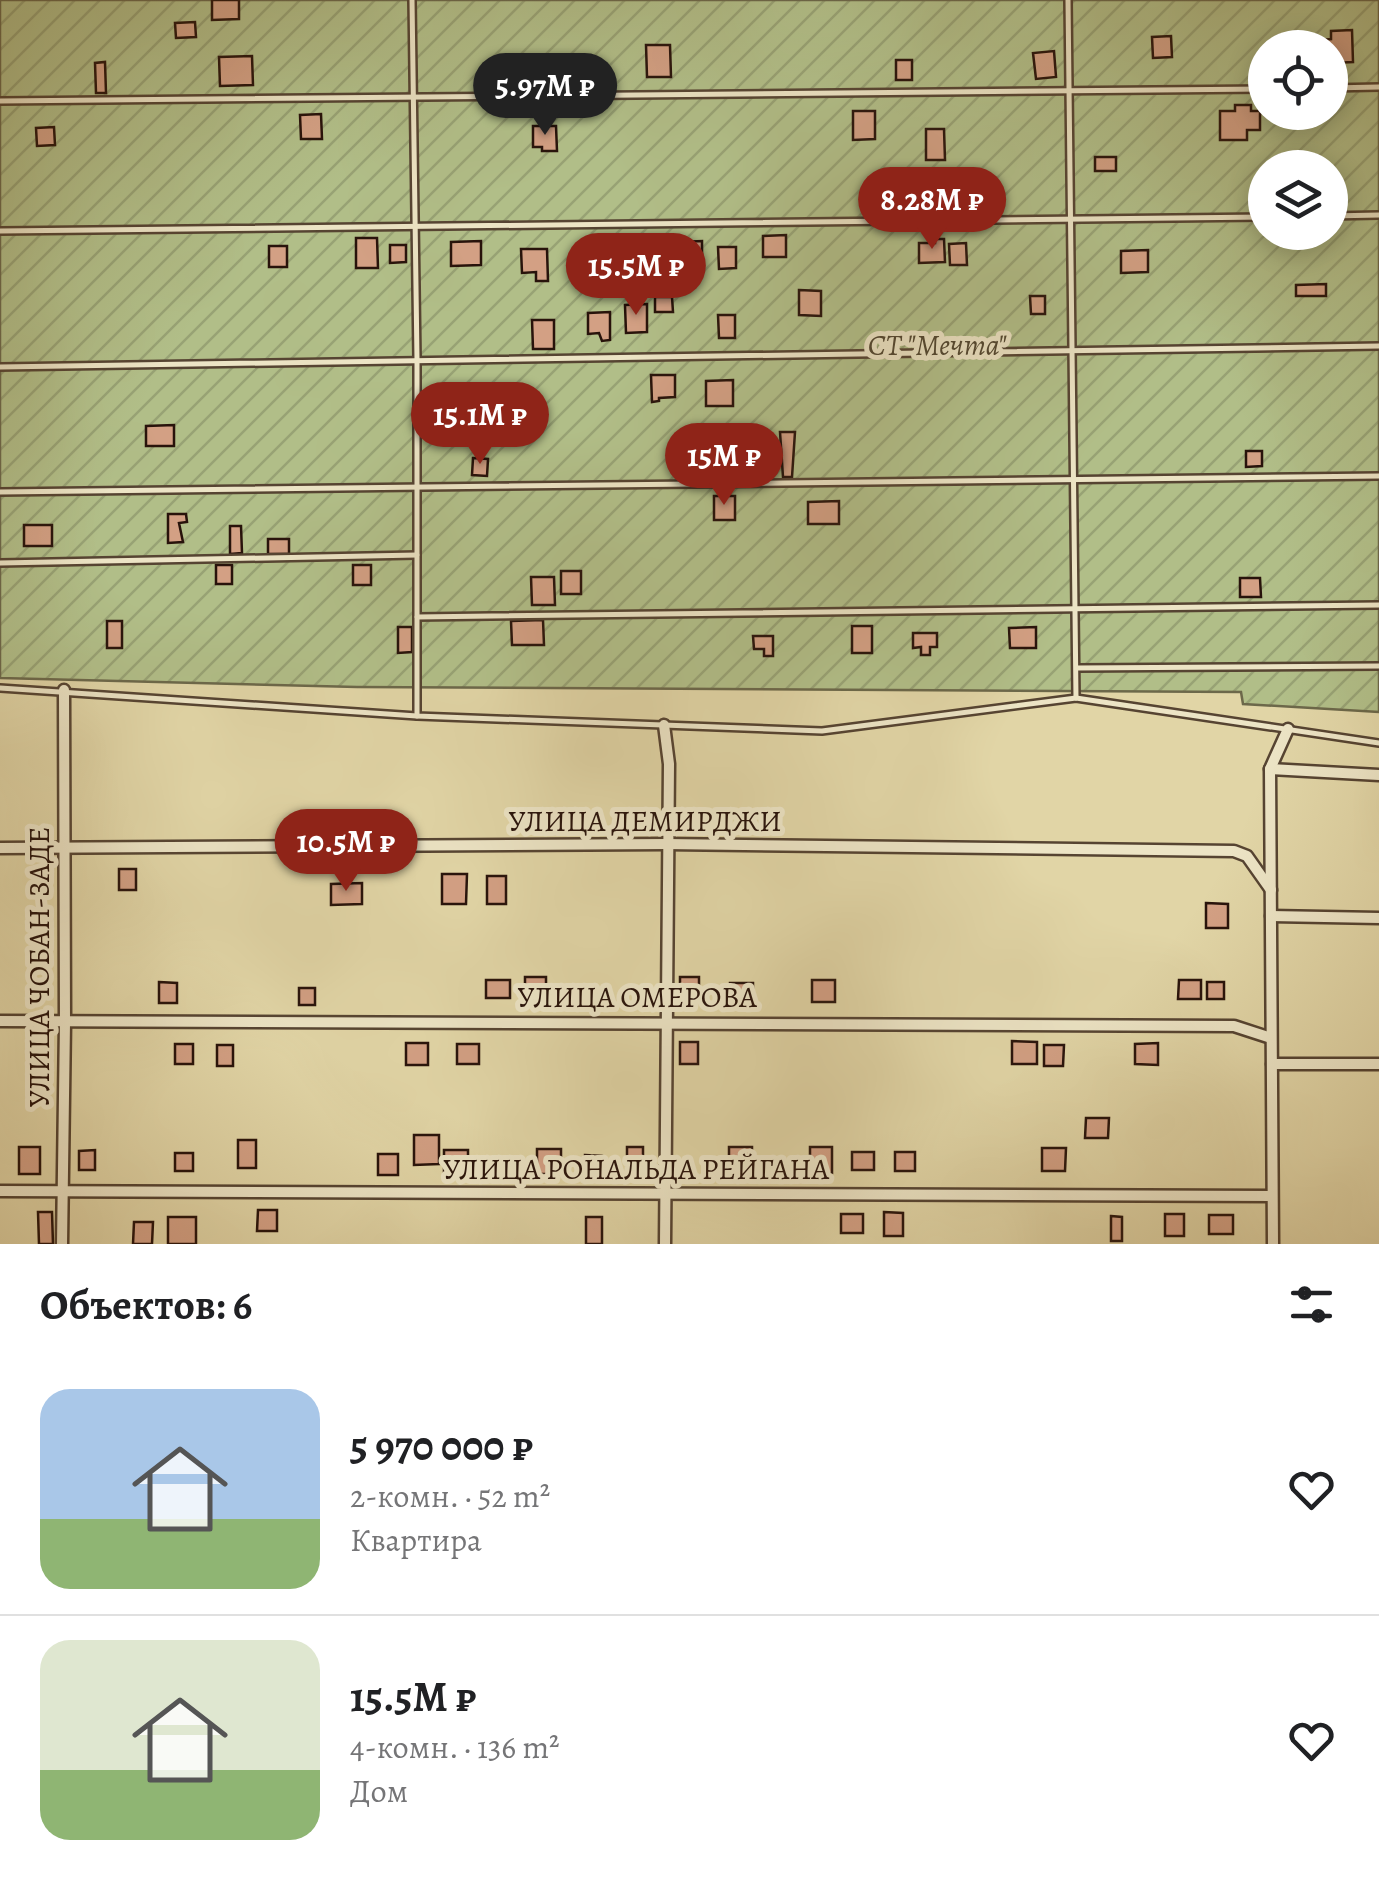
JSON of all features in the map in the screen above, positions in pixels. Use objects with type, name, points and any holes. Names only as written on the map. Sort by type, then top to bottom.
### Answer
[{"type":"street","name":"УЛИЦА ЧОБАН-ЗАДЕ","points":[[62,1244],[66,1022],[64,690]]},
{"type":"street","points":[[664,725],[669,764],[665,1244]]},
{"type":"street","points":[[1272,1244],[1270,769],[1288,729]]},
{"type":"street","points":[[1270,769],[1379,774]]},
{"type":"street","name":"УЛИЦА ДЕМИРДЖИ","points":[[0,848],[666,844],[1234,851],[1248,856],[1271,890]]},
{"type":"street","points":[[1271,916],[1379,918]]},
{"type":"street","name":"УЛИЦА ОМЕРОВА","points":[[0,1021],[1234,1026],[1271,1038]]},
{"type":"street","points":[[1272,1064],[1379,1064]]},
{"type":"street","name":"УЛИЦА РОНАЛЬДА РЕЙГАНА","points":[[0,1191],[1272,1196]]},
{"type":"lane","points":[[412,0],[418,359],[416,716]]},
{"type":"lane","points":[[1068,0],[1076,698]]},
{"type":"lane","points":[[1348,88],[1379,87]]},
{"type":"lane","points":[[0,101],[1248,89]]},
{"type":"lane","points":[[0,231],[1248,216]]},
{"type":"lane","points":[[1348,216],[1379,216]]},
{"type":"lane","points":[[0,366],[1379,346]]},
{"type":"lane","points":[[0,492],[1379,476]]},
{"type":"lane","points":[[0,564],[417,555]]},
{"type":"lane","points":[[417,616],[1379,605]]},
{"type":"lane","points":[[1076,668],[1379,666]]},
{"type":"lane","points":[[0,688],[416,716],[822,731],[1076,698],[1379,743]]},
{"type":"green space","name":"СТ \"Мечта\"","points":[[0,0],[1379,0],[1379,712],[1243,704],[1241,692],[357,687],[0,678]]},
{"type":"building","points":[[212,0],[239,0],[239,19],[212,20]]},
{"type":"building","points":[[195,22],[196,37],[176,38],[175,23]]},
{"type":"building","points":[[1348,30],[1352,30],[1353,62],[1348,62]]},
{"type":"building","points":[[1171,36],[1172,57],[1153,58],[1152,37]]},
{"type":"building","points":[[646,45],[670,45],[671,77],[647,77]]},
{"type":"building","points":[[1054,51],[1056,77],[1036,79],[1033,53]]},
{"type":"building","points":[[252,56],[253,85],[220,86],[219,57]]},
{"type":"building","points":[[896,60],[912,60],[912,80],[896,80]]},
{"type":"building","points":[[105,62],[106,93],[96,93],[95,63]]},
{"type":"building","points":[[1235,105],[1248,105],[1247,140],[1220,140],[1220,111],[1235,111]]},
{"type":"building","points":[[853,111],[875,111],[875,139],[853,140]]},
{"type":"building","points":[[321,114],[322,139],[301,139],[300,115]]},
{"type":"building","points":[[533,126],[556,126],[557,151],[533,147]]},
{"type":"building","points":[[54,127],[55,145],[37,146],[36,128]]},
{"type":"building","points":[[926,129],[944,129],[945,160],[926,160]]},
{"type":"building","points":[[1095,157],[1116,157],[1116,171],[1095,171]]},
{"type":"building","points":[[786,235],[786,257],[763,257],[763,236]]},
{"type":"building","points":[[356,238],[377,238],[378,268],[356,268]]},
{"type":"building","points":[[935,239],[944,239],[945,262],[919,263],[919,243],[935,243]]},
{"type":"building","points":[[481,241],[481,265],[451,266],[451,242]]},
{"type":"building","points":[[702,241],[702,261],[680,262],[680,242]]},
{"type":"building","points":[[966,243],[967,265],[950,265],[949,244]]},
{"type":"building","points":[[619,244],[638,244],[638,258],[619,258]]},
{"type":"building","points":[[390,245],[406,245],[406,262],[390,263]]},
{"type":"building","points":[[269,246],[287,246],[287,267],[269,267]]},
{"type":"building","points":[[718,247],[736,247],[736,268],[719,269]]},
{"type":"building","points":[[521,249],[547,249],[548,281],[536,281],[536,272],[522,273]]},
{"type":"building","points":[[1148,250],[1148,272],[1121,273],[1121,251]]},
{"type":"building","points":[[1326,284],[1326,296],[1296,296],[1296,285]]},
{"type":"building","points":[[799,290],[821,291],[821,316],[799,315]]},
{"type":"building","points":[[1030,296],[1045,296],[1045,314],[1031,314]]},
{"type":"building","points":[[655,297],[672,297],[673,312],[655,312]]},
{"type":"building","points":[[647,304],[647,332],[626,333],[625,305]]},
{"type":"building","points":[[610,312],[610,340],[602,341],[599,333],[588,334],[588,313]]},
{"type":"building","points":[[718,315],[735,315],[735,338],[719,338]]},
{"type":"building","points":[[532,320],[554,320],[554,349],[533,349]]},
{"type":"building","points":[[651,375],[675,375],[675,397],[652,402]]},
{"type":"building","points":[[733,380],[733,406],[706,406],[706,381]]},
{"type":"building","points":[[174,425],[174,446],[146,446],[146,426]]},
{"type":"building","points":[[780,432],[795,432],[792,477],[783,477]]},
{"type":"building","points":[[1246,451],[1262,451],[1262,466],[1246,467]]},
{"type":"building","points":[[473,458],[488,459],[487,476],[472,475]]},
{"type":"building","points":[[714,496],[735,496],[735,520],[714,520]]},
{"type":"building","points":[[839,501],[839,524],[808,524],[808,502]]},
{"type":"building","points":[[168,514],[186,514],[187,522],[179,523],[183,542],[168,543]]},
{"type":"building","points":[[24,525],[52,525],[52,546],[24,546]]},
{"type":"building","points":[[230,526],[241,526],[242,553],[230,554]]},
{"type":"building","points":[[268,539],[289,539],[289,554],[268,554]]},
{"type":"building","points":[[216,565],[232,565],[232,584],[216,584]]},
{"type":"building","points":[[353,565],[371,565],[371,585],[353,585]]},
{"type":"building","points":[[561,571],[581,571],[581,594],[561,594]]},
{"type":"building","points":[[531,577],[554,577],[555,605],[532,605]]},
{"type":"building","points":[[1240,578],[1260,578],[1261,597],[1240,597]]},
{"type":"building","points":[[543,620],[544,645],[512,645],[511,621]]},
{"type":"building","points":[[107,621],[122,621],[122,648],[107,648]]},
{"type":"building","points":[[852,626],[872,626],[872,653],[852,653]]},
{"type":"building","points":[[398,627],[412,627],[412,652],[398,653]]},
{"type":"building","points":[[1036,627],[1036,648],[1010,648],[1009,628]]},
{"type":"building","points":[[913,633],[937,633],[937,647],[930,647],[930,655],[921,655],[921,647],[913,648]]},
{"type":"building","points":[[753,636],[773,636],[773,656],[764,656],[764,649],[754,649]]},
{"type":"building","points":[[119,869],[136,869],[136,890],[119,890]]},
{"type":"building","points":[[442,874],[467,874],[466,904],[442,904]]},
{"type":"building","points":[[487,876],[506,876],[506,904],[487,904]]},
{"type":"building","points":[[362,883],[362,904],[331,905],[331,884]]},
{"type":"building","points":[[1206,903],[1228,904],[1228,928],[1206,928]]},
{"type":"building","points":[[525,977],[546,977],[546,1000],[525,1000]]},
{"type":"building","points":[[680,977],[699,977],[699,1000],[680,1000]]},
{"type":"building","points":[[486,980],[510,980],[510,998],[486,998]]},
{"type":"building","points":[[812,980],[835,980],[835,1002],[812,1002]]},
{"type":"building","points":[[1179,980],[1201,980],[1201,999],[1178,999]]},
{"type":"building","points":[[159,982],[177,983],[177,1003],[159,1003]]},
{"type":"building","points":[[1207,982],[1224,982],[1224,999],[1207,999]]},
{"type":"building","points":[[730,983],[753,983],[753,1000],[730,1000]]},
{"type":"building","points":[[299,988],[315,988],[315,1005],[299,1005]]},
{"type":"building","points":[[1012,1041],[1037,1042],[1037,1064],[1012,1064]]},
{"type":"building","points":[[680,1042],[698,1042],[698,1064],[680,1064]]},
{"type":"building","points":[[406,1043],[428,1043],[428,1065],[406,1065]]},
{"type":"building","points":[[1158,1043],[1158,1065],[1135,1064],[1135,1044]]},
{"type":"building","points":[[175,1044],[193,1044],[193,1064],[175,1064]]},
{"type":"building","points":[[457,1044],[479,1044],[479,1064],[457,1064]]},
{"type":"building","points":[[217,1045],[233,1045],[233,1066],[217,1066]]},
{"type":"building","points":[[1044,1045],[1064,1045],[1063,1066],[1044,1066]]},
{"type":"building","points":[[1086,1118],[1109,1118],[1108,1138],[1085,1138]]},
{"type":"building","points":[[414,1135],[439,1135],[439,1164],[414,1165]]},
{"type":"building","points":[[238,1140],[256,1140],[256,1168],[238,1168]]},
{"type":"building","points":[[19,1147],[40,1147],[40,1174],[19,1174]]},
{"type":"building","points":[[627,1147],[643,1147],[643,1170],[627,1170]]},
{"type":"building","points":[[729,1147],[752,1147],[752,1173],[729,1172]]},
{"type":"building","points":[[810,1147],[832,1147],[832,1173],[810,1173]]},
{"type":"building","points":[[1042,1148],[1066,1148],[1065,1171],[1042,1171]]},
{"type":"building","points":[[537,1149],[561,1149],[561,1174],[537,1174]]},
{"type":"building","points":[[95,1150],[95,1170],[79,1170],[79,1151]]},
{"type":"building","points":[[444,1150],[468,1150],[468,1175],[444,1175]]},
{"type":"building","points":[[852,1152],[874,1152],[874,1170],[852,1170]]},
{"type":"building","points":[[895,1152],[915,1152],[915,1171],[895,1171]]},
{"type":"building","points":[[175,1153],[193,1153],[193,1171],[175,1171]]},
{"type":"building","points":[[378,1154],[398,1154],[398,1175],[378,1175]]},
{"type":"building","points":[[585,1155],[602,1156],[602,1174],[585,1174]]},
{"type":"building","points":[[258,1210],[277,1210],[277,1231],[257,1231]]},
{"type":"building","points":[[38,1212],[52,1212],[53,1244],[39,1244]]},
{"type":"building","points":[[884,1212],[903,1213],[903,1236],[884,1236]]},
{"type":"building","points":[[841,1214],[863,1214],[863,1233],[841,1233]]},
{"type":"building","points":[[1165,1214],[1184,1214],[1184,1236],[1165,1236]]},
{"type":"building","points":[[1209,1215],[1233,1215],[1233,1234],[1209,1234]]},
{"type":"building","points":[[1111,1216],[1122,1217],[1122,1241],[1111,1241]]},
{"type":"building","points":[[168,1217],[196,1217],[196,1244],[168,1244]]},
{"type":"building","points":[[586,1217],[602,1217],[602,1244],[586,1244]]},
{"type":"building","points":[[134,1222],[153,1222],[152,1244],[133,1244]]}]
